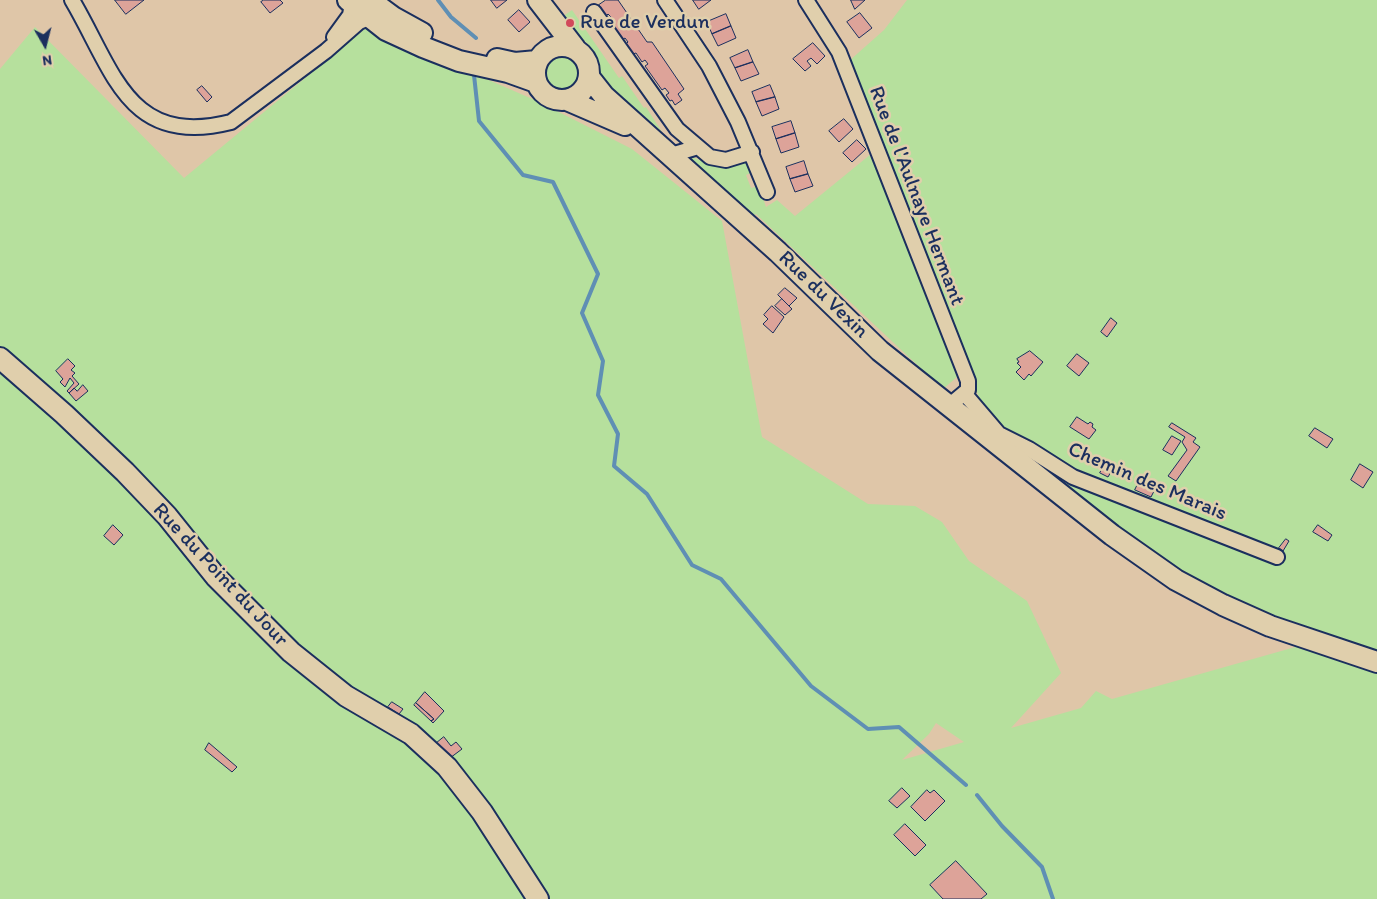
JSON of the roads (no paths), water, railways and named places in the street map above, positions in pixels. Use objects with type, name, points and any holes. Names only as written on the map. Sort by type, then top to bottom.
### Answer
[{"type":"main road","points":[[538,0],[553,22],[585,57],[589,77],[582,92],[567,100]]},
{"type":"main road","points":[[359,5],[388,13],[428,36],[479,55],[514,63],[542,55],[556,46],[575,48]]},
{"type":"main road","points":[[359,5],[386,30],[422,47],[459,61],[508,72],[536,82]]},
{"type":"main road","points":[[553,22],[534,75],[536,82],[545,95],[560,100],[567,100],[602,114],[660,146]]},
{"type":"main road","name":"Rue du Vexin","points":[[589,77],[604,96],[778,252],[880,350],[957,399],[1112,535],[1176,580],[1270,626],[1377,662]]},
{"type":"main road","name":"Rue du Point du Jour","points":[[0,358],[64,414],[124,472],[167,516],[216,577],[291,652],[346,696],[411,734],[447,766],[482,812],[538,899]]},
{"type":"street","points":[[72,0],[124,92],[141,110],[171,126],[200,128],[231,122],[326,51],[359,5]]},
{"type":"street","points":[[665,0],[709,66],[752,152],[767,192]]},
{"type":"street","name":"Rue de l'Aulnaye Hermant","points":[[806,0],[839,52],[968,381],[968,390],[957,399]]},
{"type":"street","points":[[326,51],[359,5]]},
{"type":"street","points":[[594,12],[677,129],[710,157],[726,160],[752,152]]},
{"type":"street","points":[[660,146],[686,136]]},
{"type":"street","points":[[660,146],[698,146]]},
{"type":"street","name":"Chemin des Marais","points":[[1007,444],[1029,449],[1073,477],[1277,557]]},
{"type":"waterway","points":[[438,0],[451,17],[476,38]]},
{"type":"waterway","points":[[474,75],[479,121],[523,175],[553,182],[598,274],[582,313],[603,361],[598,395],[618,434],[614,466],[647,494],[692,565],[721,579],[811,686],[868,729],[899,727],[966,785]]},
{"type":"waterway","points":[[977,795],[1002,826],[1042,867],[1053,899]]},
{"type":"place","name":"Rue de Verdun","points":[[570,23]]}]
